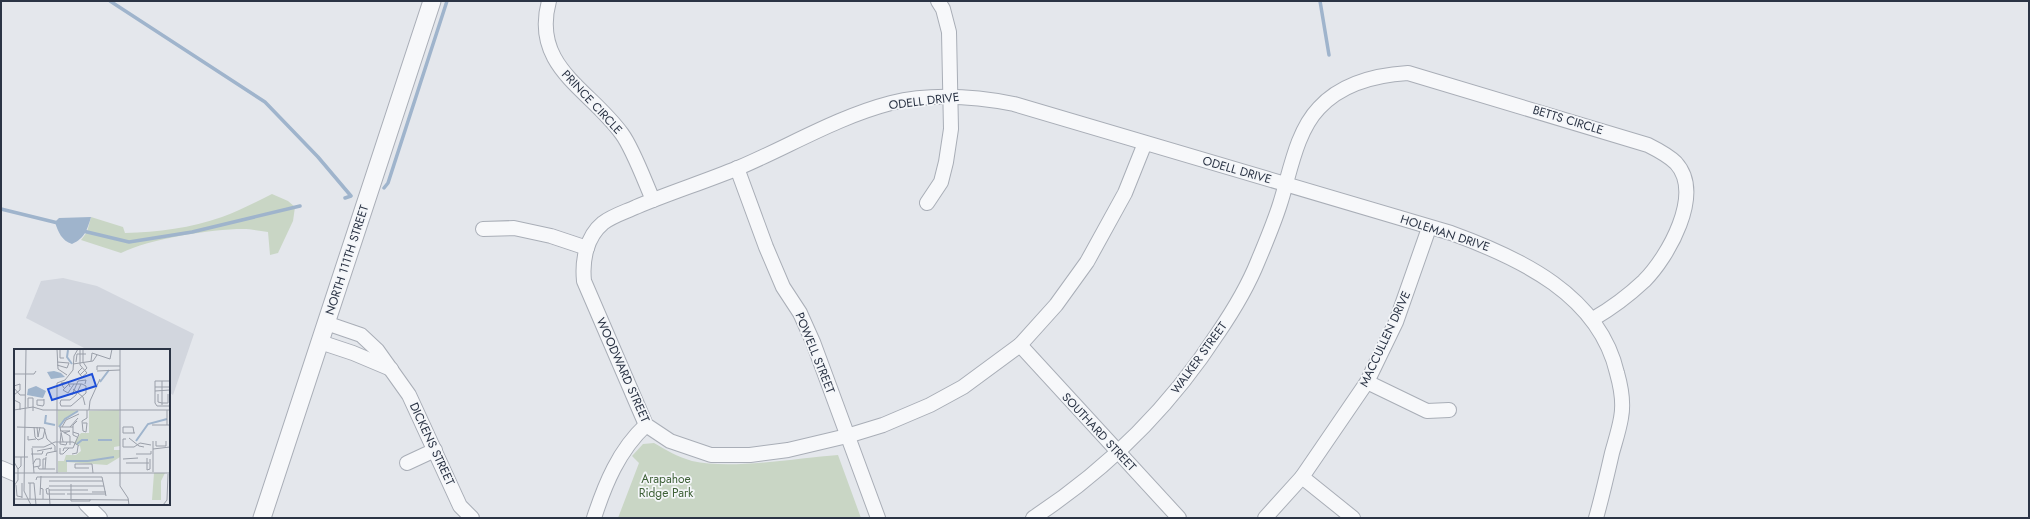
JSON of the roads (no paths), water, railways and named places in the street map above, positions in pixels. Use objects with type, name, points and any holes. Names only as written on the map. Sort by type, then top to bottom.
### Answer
[{"type":"street","name":"NORTH 111TH STREET","points":[[262,518],[432,1]]},
{"type":"street","name":"PRINCE CIRCLE","points":[[549,1],[545,34],[550,50],[561,69],[602,108],[623,135],[653,200]]},
{"type":"street","points":[[927,203],[941,182],[946,162],[951,129],[949,32],[943,9],[938,1]]},
{"type":"street","name":"BETTS CIRCLE","points":[[1297,150],[1306,126],[1318,108],[1335,94],[1361,81],[1384,74],[1408,73],[1648,145],[1663,153],[1676,164],[1682,176],[1686,193],[1684,209],[1677,232],[1666,253],[1645,279],[1621,302],[1593,319]]},
{"type":"street","name":"ODELL DRIVE","points":[[587,248],[593,234],[603,223],[653,200],[737,168],[846,119],[892,103],[951,95],[978,97],[1014,104],[1286,185]]},
{"type":"street","name":"WOODWARD STREET","points":[[587,248],[583,265],[584,281],[646,425],[670,441],[711,455],[750,455],[788,450],[847,436],[883,425],[930,405],[963,387],[1020,345],[1056,306],[1087,262],[1125,193],[1145,143]]},
{"type":"street","name":"WALKER STREET","points":[[1033,518],[1058,501],[1118,452],[1164,406],[1201,360],[1233,311],[1258,263],[1297,150]]},
{"type":"street","name":"POWELL STREET","points":[[737,168],[766,247],[783,287],[800,313],[813,342],[878,518]]},
{"type":"street","name":"HOLEMAN DRIVE","points":[[1286,185],[1429,228],[1451,233],[1492,248],[1532,269],[1564,292],[1593,319],[1602,332],[1614,359],[1621,388],[1622,417],[1596,518]]},
{"type":"street","points":[[483,229],[514,228],[551,236],[587,248]]},
{"type":"street","name":"MACCULLEN DRIVE","points":[[1265,518],[1302,478],[1367,382],[1396,322],[1429,228]]},
{"type":"street","name":"DICKENS STREET","points":[[326,324],[361,335],[378,350],[409,395],[460,506],[472,518]]},
{"type":"street","points":[[320,342],[353,353],[391,369]]},
{"type":"street","name":"SOUTHARD STREET","points":[[1020,345],[1179,518]]},
{"type":"street","points":[[1367,382],[1427,411],[1449,410]]},
{"type":"street","points":[[594,518],[615,465],[634,436],[646,425]]},
{"type":"street","points":[[407,463],[434,450]]},
{"type":"street","points":[[1,468],[14,474]]},
{"type":"street","points":[[1302,478],[1353,518]]},
{"type":"water","points":[[91,217],[83,236],[72,244],[61,236],[55,222],[59,218]]},
{"type":"waterway","points":[[110,1],[265,102],[318,157],[351,196],[345,198]]},
{"type":"waterway","points":[[384,188],[388,183],[447,1]]},
{"type":"waterway","points":[[1320,1],[1329,55]]},
{"type":"waterway","points":[[83,231],[129,242],[192,232],[300,206]]},
{"type":"waterway","points":[[1,209],[58,223]]},
{"type":"park label","name":"Arapahoe Ridge Park","points":[[666,486]]}]
